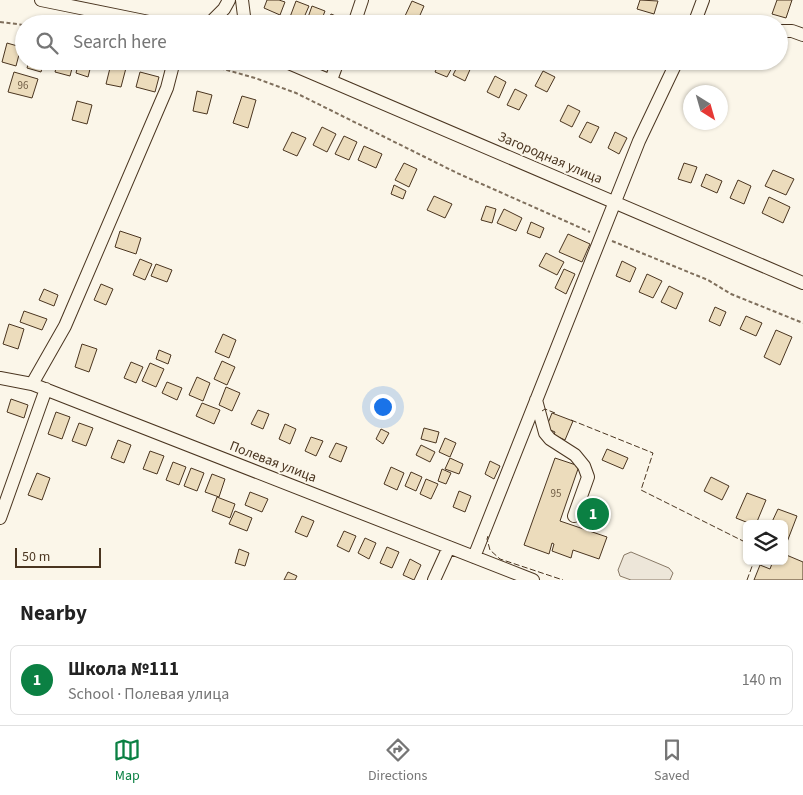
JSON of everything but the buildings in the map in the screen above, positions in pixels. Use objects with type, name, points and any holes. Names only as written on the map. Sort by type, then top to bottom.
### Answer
[{"type":"street","points":[[42,0],[115,15]]},
{"type":"street","points":[[218,15],[229,0]]},
{"type":"street","points":[[242,0],[244,15]]},
{"type":"street","points":[[357,15],[362,0]]},
{"type":"street","points":[[697,15],[703,0]]},
{"type":"street","points":[[788,31],[803,35]]},
{"type":"street","points":[[32,384],[65,326],[167,88],[172,70]]},
{"type":"street","name":"Загородная улица","points":[[306,70],[803,283]]},
{"type":"street","points":[[331,80],[335,70]]},
{"type":"street","points":[[474,557],[639,142],[673,70]]},
{"type":"street","name":"Полевая улица","points":[[0,378],[32,384],[533,580]]},
{"type":"street","points":[[0,518],[46,390]]},
{"type":"street","points":[[536,400],[545,433],[550,439],[575,455],[584,466],[588,477],[574,516]]},
{"type":"street","points":[[434,580],[448,547]]},
{"type":"path","points":[[0,22],[15,24]]},
{"type":"path","points":[[227,70],[296,93],[457,173],[601,237],[708,280],[731,294],[803,323]]},
{"type":"shaded area","points":[[631,552],[669,568],[673,573],[670,580],[631,580],[620,576],[618,570],[624,555]]},
{"type":"fence","points":[[542,411],[545,409],[555,413]]},
{"type":"fence","points":[[571,420],[653,453],[641,490],[743,541]]},
{"type":"fence","points":[[488,536],[490,550],[500,559],[563,580]]},
{"type":"fence","points":[[747,580],[753,565]]},
{"type":"place","name":"Школа №111","points":[[593,514]]}]
